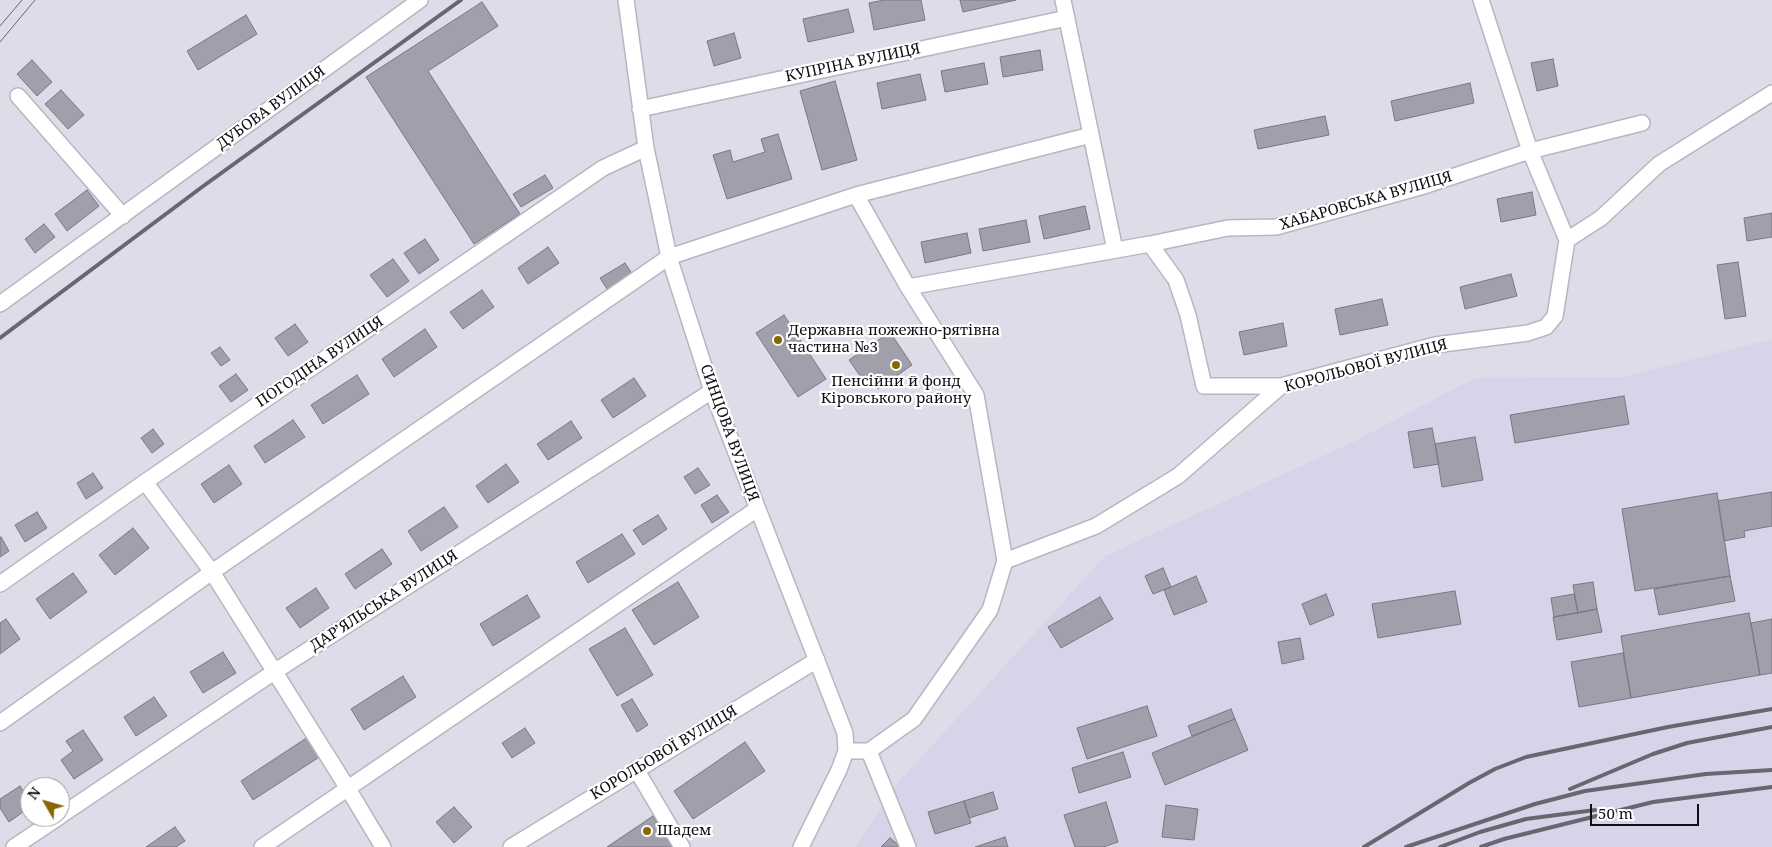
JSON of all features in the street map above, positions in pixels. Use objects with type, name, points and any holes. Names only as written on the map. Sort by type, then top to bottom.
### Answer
[{"type":"street","name":"ДУБОВА ВУЛИЦЯ","points":[[0,304],[420,0]]},
{"type":"street","name":"СИНЦОВА ВУЛИЦЯ","points":[[626,0],[646,148],[669,257],[712,392],[845,733],[846,751]]},
{"type":"street","points":[[1063,0],[1115,250]]},
{"type":"street","points":[[1481,0],[1530,151],[1567,240],[1601,218],[1660,164],[1772,93]]},
{"type":"street","name":"КУПРІНА ВУЛИЦЯ","points":[[640,109],[1067,18]]},
{"type":"street","points":[[18,96],[123,216]]},
{"type":"street","name":"ХАБАРОВСЬКА ВУЛИЦЯ","points":[[908,287],[1150,244],[1228,228],[1276,227],[1424,186],[1530,151],[1642,123]]},
{"type":"street","points":[[0,723],[212,572],[669,257],[856,195],[1091,135]]},
{"type":"street","name":"ПОГОДІНА ВУЛИЦЯ","points":[[0,584],[602,168],[646,148]]},
{"type":"street","points":[[801,847],[832,785],[846,751],[869,752],[914,718],[990,610],[1006,561],[976,395],[908,287],[856,195]]},
{"type":"street","name":"КОРОЛЬОВОЇ ВУЛИЦЯ","points":[[1006,561],[1096,526],[1178,476],[1281,386],[1435,345],[1528,333],[1546,327],[1555,316],[1567,240]]},
{"type":"street","points":[[1150,244],[1176,280],[1188,315],[1204,386],[1281,386]]},
{"type":"street","name":"ДАР’ЯЛЬСЬКА ВУЛИЦЯ","points":[[70,810],[274,672],[712,392]]},
{"type":"street","points":[[145,482],[212,572],[348,787],[383,847]]},
{"type":"street","points":[[262,847],[757,509]]},
{"type":"street","name":"КОРОЛЬОВОЇ ВУЛИЦЯ","points":[[511,847],[817,660]]},
{"type":"street","points":[[869,752],[908,847]]},
{"type":"street","points":[[636,769],[682,847]]},
{"type":"street","name":"ДАР’ЯЛЬСЬКА ВУЛИЦЯ","points":[[14,847],[44,827]]},
{"type":"shaded area","points":[[1772,339],[1772,847],[856,847],[895,786],[1105,556],[1351,443],[1475,378],[1622,377]]},
{"type":"building","points":[[884,0],[921,0],[925,20],[874,30],[869,3]]},
{"type":"building","points":[[960,0],[1016,0],[963,12]]},
{"type":"building","points":[[482,2],[498,26],[428,71],[520,214],[474,244],[366,77]]},
{"type":"building","points":[[848,9],[854,32],[808,42],[803,19]]},
{"type":"building","points":[[246,15],[257,34],[198,70],[187,51]]},
{"type":"building","points":[[734,33],[741,58],[714,66],[707,41]]},
{"type":"building","points":[[1040,50],[1043,70],[1003,77],[1000,57]]},
{"type":"building","points":[[1553,59],[1558,86],[1537,91],[1531,63]]},
{"type":"building","points":[[32,60],[52,82],[37,96],[17,74]]},
{"type":"building","points":[[984,63],[988,84],[945,92],[941,71]]},
{"type":"building","points":[[920,74],[926,100],[882,109],[877,83]]},
{"type":"building","points":[[835,81],[857,160],[822,170],[800,91]]},
{"type":"building","points":[[1470,83],[1474,103],[1395,121],[1391,101]]},
{"type":"building","points":[[61,90],[84,115],[68,129],[45,104]]},
{"type":"building","points":[[1325,116],[1329,135],[1258,149],[1254,130]]},
{"type":"building","points":[[778,134],[792,179],[727,199],[713,155],[730,150],[733,162],[765,152],[761,139]]},
{"type":"building","points":[[545,175],[553,188],[521,207],[513,194]]},
{"type":"building","points":[[87,190],[99,206],[67,231],[55,214]]},
{"type":"building","points":[[1532,192],[1536,215],[1501,222],[1497,199]]},
{"type":"building","points":[[1085,206],[1090,229],[1044,239],[1039,216]]},
{"type":"building","points":[[1772,213],[1772,237],[1747,241],[1744,218]]},
{"type":"building","points":[[1026,220],[1030,242],[983,251],[979,229]]},
{"type":"building","points":[[44,224],[55,237],[35,253],[25,239]]},
{"type":"building","points":[[967,233],[971,253],[925,263],[921,242]]},
{"type":"building","points":[[425,239],[439,260],[419,274],[404,253]]},
{"type":"building","points":[[548,247],[559,263],[528,284],[518,268]]},
{"type":"building","points":[[393,259],[409,281],[387,297],[370,275]]},
{"type":"building","points":[[1738,262],[1746,316],[1725,319],[1717,265]]},
{"type":"building","points":[[625,263],[634,277],[609,292],[600,278]]},
{"type":"building","points":[[1511,274],[1517,296],[1465,309],[1460,287]]},
{"type":"building","points":[[482,290],[494,307],[463,329],[450,312]]},
{"type":"building","points":[[1382,299],[1388,325],[1340,335],[1335,309]]},
{"type":"building","points":[[784,315],[826,379],[798,397],[756,333]]},
{"type":"building","points":[[1283,323],[1287,346],[1244,355],[1239,332]]},
{"type":"building","points":[[295,324],[308,342],[288,356],[275,338]]},
{"type":"building","points":[[425,329],[437,347],[394,377],[382,359]]},
{"type":"building","points":[[890,332],[912,365],[878,389],[871,379],[865,383],[849,360]]},
{"type":"building","points":[[220,347],[230,360],[221,366],[211,353]]},
{"type":"building","points":[[236,374],[248,390],[231,402],[219,386]]},
{"type":"building","points":[[357,375],[369,394],[323,424],[311,405]]},
{"type":"building","points":[[634,378],[646,396],[613,418],[601,400]]},
{"type":"building","points":[[1624,396],[1629,424],[1515,443],[1510,415]]},
{"type":"building","points":[[293,420],[305,437],[265,463],[254,446]]},
{"type":"building","points":[[571,421],[582,438],[548,460],[537,444]]},
{"type":"building","points":[[1432,428],[1439,464],[1414,468],[1408,432]]},
{"type":"building","points":[[153,429],[164,444],[152,453],[141,438]]},
{"type":"building","points":[[1475,437],[1483,480],[1442,487],[1435,444]]},
{"type":"building","points":[[506,464],[519,482],[488,503],[476,486]]},
{"type":"building","points":[[229,465],[242,484],[214,503],[201,484]]},
{"type":"building","points":[[698,468],[710,485],[695,494],[684,477]]},
{"type":"building","points":[[93,473],[103,488],[86,499],[77,483]]},
{"type":"building","points":[[1772,492],[1772,526],[1744,531],[1745,537],[1724,541],[1718,501]]},
{"type":"building","points":[[1717,493],[1730,576],[1635,591],[1622,509]]},
{"type":"building","points":[[717,495],[729,512],[712,523],[701,505]]},
{"type":"building","points":[[444,507],[458,527],[421,551],[408,531]]},
{"type":"building","points":[[37,512],[47,528],[25,542],[15,525]]},
{"type":"building","points":[[658,515],[667,529],[643,545],[633,530]]},
{"type":"building","points":[[133,528],[149,548],[115,575],[99,555]]},
{"type":"building","points":[[622,534],[635,554],[588,583],[576,562]]},
{"type":"building","points":[[0,538],[9,551],[0,557]]},
{"type":"building","points":[[382,549],[392,564],[355,589],[345,574]]},
{"type":"building","points":[[1163,568],[1171,587],[1153,594],[1145,576]]},
{"type":"building","points":[[73,573],[87,592],[50,619],[36,599]]},
{"type":"building","points":[[1196,576],[1207,602],[1174,615],[1164,590]]},
{"type":"building","points":[[1730,576],[1735,601],[1659,615],[1654,589]]},
{"type":"building","points":[[678,582],[699,617],[654,645],[632,610]]},
{"type":"building","points":[[1593,582],[1597,609],[1578,613],[1573,585]]},
{"type":"building","points":[[316,588],[329,608],[300,628],[286,608]]},
{"type":"building","points":[[1455,591],[1461,624],[1378,638],[1372,604]]},
{"type":"building","points":[[1326,594],[1334,615],[1310,625],[1302,604]]},
{"type":"building","points":[[1574,594],[1578,613],[1554,617],[1551,598]]},
{"type":"building","points":[[527,595],[540,617],[493,646],[480,624]]},
{"type":"building","points":[[1100,597],[1113,619],[1061,648],[1048,627]]},
{"type":"building","points":[[1597,609],[1602,632],[1557,640],[1553,617]]},
{"type":"building","points":[[1749,613],[1760,675],[1631,698],[1621,636]]},
{"type":"building","points":[[6,619],[20,639],[0,654],[0,623]]},
{"type":"building","points":[[1772,619],[1772,673],[1760,675],[1751,623]]},
{"type":"building","points":[[625,628],[653,675],[617,696],[589,649]]},
{"type":"building","points":[[1300,638],[1304,659],[1282,664],[1278,642]]},
{"type":"building","points":[[223,652],[236,673],[203,693],[190,672]]},
{"type":"building","points":[[1623,653],[1631,698],[1579,707],[1571,662]]},
{"type":"building","points":[[403,676],[416,697],[364,730],[351,709]]},
{"type":"building","points":[[154,697],[167,716],[136,736],[124,717]]},
{"type":"building","points":[[632,699],[648,725],[637,732],[621,705]]},
{"type":"building","points":[[1147,706],[1157,736],[1087,759],[1077,728]]},
{"type":"building","points":[[1231,709],[1235,719],[1192,736],[1188,726]]},
{"type":"building","points":[[1235,719],[1248,750],[1165,785],[1152,753]]},
{"type":"building","points":[[525,728],[535,743],[512,758],[502,743]]},
{"type":"building","points":[[83,730],[103,760],[74,779],[61,760],[73,751],[66,741]]},
{"type":"building","points":[[311,735],[324,754],[253,800],[241,781]]},
{"type":"building","points":[[745,742],[765,771],[693,819],[674,791]]},
{"type":"building","points":[[1123,752],[1131,777],[1079,793],[1072,768]]},
{"type":"building","points":[[20,786],[20,814],[9,822],[0,808],[0,799]]},
{"type":"building","points":[[993,792],[998,809],[969,818],[964,801]]},
{"type":"building","points":[[964,801],[971,823],[935,834],[928,812]]},
{"type":"building","points":[[1106,802],[1118,842],[1103,847],[1075,847],[1064,815]]},
{"type":"building","points":[[1166,805],[1198,809],[1194,840],[1162,837]]},
{"type":"building","points":[[454,807],[472,827],[454,843],[436,822]]},
{"type":"building","points":[[653,816],[673,847],[607,847]]},
{"type":"building","points":[[175,827],[185,841],[176,847],[146,847]]},
{"type":"building","points":[[1005,837],[1008,847],[975,847]]},
{"type":"building","points":[[890,838],[901,847],[881,847]]},
{"type":"tram line","points":[[0,26],[22,0]]},
{"type":"tram line","points":[[0,42],[35,0]]},
{"type":"railway","points":[[0,338],[202,187],[461,0]]},
{"type":"railway","points":[[1364,847],[1469,783],[1495,769],[1526,757],[1668,727],[1772,709]]},
{"type":"railway","points":[[1570,789],[1653,754],[1687,743],[1772,727]]},
{"type":"railway","points":[[1406,847],[1535,804],[1585,791],[1706,774],[1772,770]]},
{"type":"railway","points":[[1481,847],[1504,839],[1653,802],[1772,787]]},
{"type":"railway","points":[[1440,847],[1480,832],[1526,819],[1595,810]]},
{"type":"place","name":"Державна пожежно-рятівна частина №3","points":[[778,340]]},
{"type":"place","name":"Пенсійни й фонд Кіровського району","points":[[896,365]]},
{"type":"place","name":"Шадем","points":[[647,831]]}]
